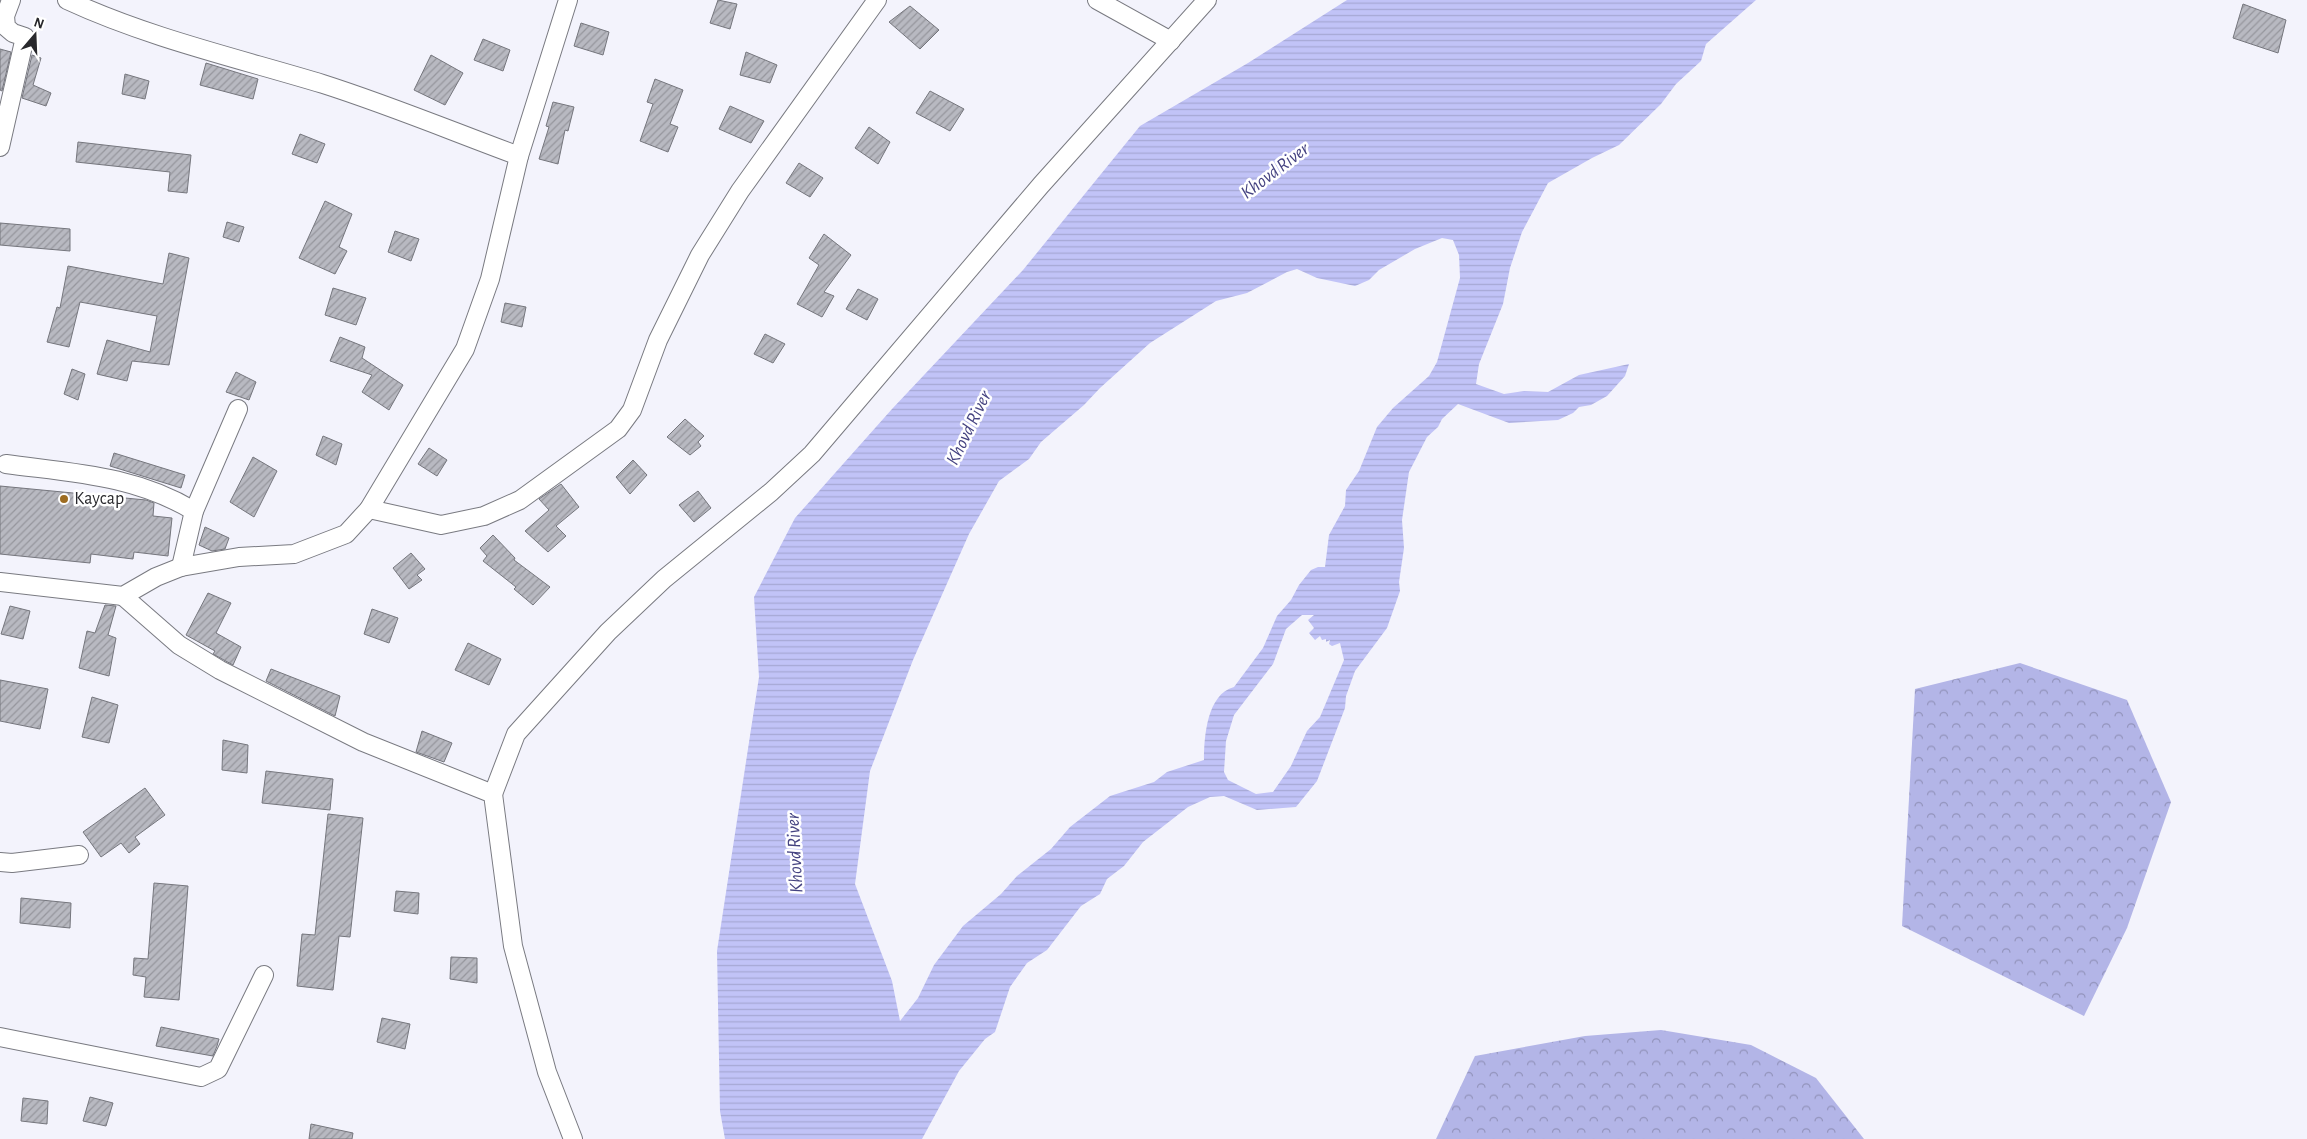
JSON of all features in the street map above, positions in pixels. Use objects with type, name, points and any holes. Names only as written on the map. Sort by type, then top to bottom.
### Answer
[{"type":"street","points":[[0,147],[25,36],[13,33],[6,27],[5,16],[11,0]]},
{"type":"street","points":[[67,0],[101,16],[153,35],[325,85],[519,156]]},
{"type":"street","points":[[123,596],[156,577],[181,567],[240,557],[294,554],[346,534],[369,509],[465,349],[490,279],[519,156],[568,0]]},
{"type":"street","points":[[369,509],[441,526],[484,516],[520,500],[618,429],[632,410],[658,340],[700,255],[740,191],[877,0]]},
{"type":"street","points":[[1097,0],[1171,41]]},
{"type":"street","points":[[573,1139],[546,1072],[513,946],[493,794],[516,734],[608,632],[657,586],[771,492],[812,454],[1041,185],[1207,0]]},
{"type":"street","points":[[181,567],[194,511],[238,409]]},
{"type":"street","points":[[6,464],[108,477],[150,488],[169,496],[194,511]]},
{"type":"street","points":[[0,582],[123,596],[179,645],[220,670],[363,742],[493,794]]},
{"type":"street","points":[[0,862],[12,863],[79,855]]},
{"type":"street","points":[[0,1038],[201,1078],[218,1068],[264,975]]},
{"type":"green space","points":[[2020,663],[2127,700],[2171,802],[2127,928],[2084,1016],[1902,926],[1915,689]]},
{"type":"green space","points":[[1661,1030],[1751,1045],[1816,1078],[1864,1139],[1436,1139],[1475,1056],[1585,1036]]},
{"type":"water","name":"Khovd River","points":[[1347,0],[1756,0],[1706,44],[1701,61],[1676,84],[1661,104],[1619,145],[1548,183],[1522,232],[1510,268],[1503,304],[1479,364],[1476,384],[1504,394],[1524,391],[1548,392],[1579,375],[1629,364],[1625,376],[1607,396],[1591,405],[1579,407],[1573,413],[1558,420],[1509,423],[1458,404],[1427,437],[1409,472],[1402,520],[1404,548],[1399,582],[1400,591],[1387,628],[1355,671],[1346,696],[1345,708],[1317,781],[1296,807],[1257,810],[1224,796],[1210,797],[1188,807],[1143,842],[1124,866],[1107,879],[1100,894],[1081,906],[1047,950],[1027,963],[1010,987],[995,1032],[985,1039],[959,1071],[922,1139],[725,1139],[720,1111],[717,951],[759,677],[754,597],[795,518],[892,409],[1023,270],[1140,126],[1248,63]],"holes":[[[1442,238],[1453,240],[1459,255],[1460,278],[1437,362],[1429,376],[1393,408],[1377,427],[1359,471],[1346,490],[1345,506],[1329,535],[1325,567],[1311,570],[1299,585],[1291,600],[1277,616],[1263,648],[1234,687],[1225,691],[1218,698],[1206,729],[1204,760],[1167,772],[1154,782],[1110,796],[1070,827],[1051,849],[1017,876],[1001,894],[963,926],[934,965],[918,998],[900,1021],[892,981],[855,884],[870,771],[913,660],[969,534],[999,481],[1029,459],[1041,442],[1084,405],[1150,343],[1216,301],[1247,293],[1287,272],[1297,269],[1317,278],[1355,286],[1369,280],[1379,270],[1415,249]],[[1302,615],[1314,615],[1308,620],[1314,628],[1309,633],[1315,640],[1320,636],[1322,640],[1326,639],[1326,642],[1330,640],[1329,644],[1332,646],[1340,643],[1344,660],[1320,717],[1307,731],[1291,766],[1273,792],[1256,794],[1228,780],[1224,772],[1226,741],[1234,715],[1273,664],[1286,629]]]},
{"type":"building","points":[[718,0],[737,4],[730,29],[710,23]]},
{"type":"building","points":[[2243,4],[2286,20],[2278,53],[2233,38]]},
{"type":"building","points":[[910,6],[939,30],[920,49],[889,22]]},
{"type":"building","points":[[581,23],[609,32],[603,55],[574,46]]},
{"type":"building","points":[[483,39],[510,50],[503,71],[474,60]]},
{"type":"building","points":[[0,49],[11,52],[2,91],[0,90]]},
{"type":"building","points":[[746,52],[777,65],[770,83],[740,75]]},
{"type":"building","points":[[32,55],[41,58],[33,85],[51,93],[46,106],[22,98]]},
{"type":"building","points":[[431,55],[463,73],[445,105],[414,90]]},
{"type":"building","points":[[206,63],[258,79],[253,99],[200,85]]},
{"type":"building","points":[[125,74],[149,81],[145,99],[122,94]]},
{"type":"building","points":[[655,79],[683,90],[670,124],[678,127],[668,152],[640,141],[653,104],[647,102]]},
{"type":"building","points":[[930,91],[964,109],[950,131],[916,113]]},
{"type":"building","points":[[553,102],[574,107],[568,131],[565,130],[558,164],[539,159],[549,127],[546,126]]},
{"type":"building","points":[[730,106],[764,121],[751,143],[719,129]]},
{"type":"building","points":[[869,127],[890,142],[878,164],[855,148]]},
{"type":"building","points":[[300,134],[325,144],[317,163],[292,154]]},
{"type":"building","points":[[78,142],[191,155],[187,193],[168,191],[170,172],[76,162]]},
{"type":"building","points":[[799,163],[823,178],[810,197],[786,183]]},
{"type":"building","points":[[325,201],[352,214],[339,247],[347,251],[335,274],[299,258]]},
{"type":"building","points":[[227,222],[244,227],[239,242],[223,237]]},
{"type":"building","points":[[0,223],[70,229],[70,251],[0,245]]},
{"type":"building","points":[[395,231],[419,239],[411,261],[388,252]]},
{"type":"building","points":[[824,234],[851,255],[824,292],[834,296],[822,317],[797,304],[819,265],[809,258]]},
{"type":"building","points":[[169,253],[189,258],[169,365],[132,361],[127,381],[97,374],[107,340],[150,352],[157,316],[80,302],[69,347],[47,342],[57,307],[60,308],[68,266],[163,284]]},
{"type":"building","points":[[333,288],[366,298],[356,325],[325,315]]},
{"type":"building","points":[[858,289],[878,299],[867,320],[846,309]]},
{"type":"building","points":[[505,303],[526,307],[522,327],[501,322]]},
{"type":"building","points":[[765,334],[785,344],[773,363],[754,354]]},
{"type":"building","points":[[340,337],[365,347],[362,358],[403,385],[389,410],[362,392],[372,375],[330,361]]},
{"type":"building","points":[[72,369],[85,374],[78,400],[64,394]]},
{"type":"building","points":[[236,372],[256,382],[249,400],[226,392]]},
{"type":"building","points":[[685,419],[704,436],[698,442],[701,446],[690,455],[667,437]]},
{"type":"building","points":[[323,436],[342,444],[336,465],[316,455]]},
{"type":"building","points":[[429,448],[447,460],[437,476],[418,464]]},
{"type":"building","points":[[114,453],[185,475],[181,488],[110,466]]},
{"type":"building","points":[[253,457],[277,471],[254,517],[230,502]]},
{"type":"building","points":[[633,460],[647,475],[630,494],[616,477]]},
{"type":"building","points":[[561,484],[579,507],[556,526],[566,536],[548,552],[525,531],[549,510],[539,499]]},
{"type":"building","points":[[0,486],[146,500],[154,503],[153,516],[172,518],[168,556],[134,552],[133,559],[91,554],[90,563],[0,554]]},
{"type":"building","points":[[698,491],[711,508],[694,522],[679,505]]},
{"type":"building","points":[[205,527],[229,538],[225,549],[212,551],[199,545]]},
{"type":"building","points":[[493,535],[515,558],[514,560],[550,587],[533,605],[514,589],[516,587],[483,561],[487,556],[480,548]]},
{"type":"building","points":[[411,553],[425,569],[417,575],[422,580],[409,589],[393,568]]},
{"type":"building","points":[[208,593],[231,603],[216,633],[241,647],[233,665],[213,654],[215,651],[186,635]]},
{"type":"building","points":[[105,605],[116,606],[108,635],[116,638],[109,676],[79,668],[87,631],[95,633]]},
{"type":"building","points":[[10,606],[30,611],[23,639],[1,634]]},
{"type":"building","points":[[372,609],[398,618],[389,643],[364,634]]},
{"type":"building","points":[[468,643],[501,659],[489,685],[455,670]]},
{"type":"building","points":[[271,669],[340,696],[335,716],[266,681]]},
{"type":"building","points":[[0,680],[48,689],[40,729],[0,721]]},
{"type":"building","points":[[92,697],[118,705],[109,743],[82,737]]},
{"type":"building","points":[[422,731],[452,743],[444,762],[416,752]]},
{"type":"building","points":[[223,740],[248,745],[247,773],[222,770]]},
{"type":"building","points":[[266,771],[333,779],[330,810],[262,803]]},
{"type":"building","points":[[145,788],[165,815],[135,837],[140,844],[129,853],[121,843],[101,857],[83,832]]},
{"type":"building","points":[[328,814],[363,818],[350,937],[339,936],[333,990],[297,986],[302,934],[315,935]]},
{"type":"building","points":[[154,883],[188,886],[179,1000],[144,997],[146,977],[133,975],[134,958],[148,959]]},
{"type":"building","points":[[396,891],[419,893],[418,914],[394,911]]},
{"type":"building","points":[[21,898],[71,903],[70,928],[20,923]]},
{"type":"building","points":[[451,957],[477,958],[477,983],[450,979]]},
{"type":"building","points":[[382,1018],[410,1024],[405,1049],[377,1042]]},
{"type":"building","points":[[161,1027],[219,1039],[213,1056],[156,1046]]},
{"type":"building","points":[[90,1097],[113,1103],[106,1126],[83,1121]]},
{"type":"building","points":[[23,1098],[48,1101],[47,1124],[21,1121]]},
{"type":"building","points":[[311,1124],[353,1133],[352,1139],[309,1139]]},
{"type":"place","name":"Каусар","points":[[64,499]]}]
